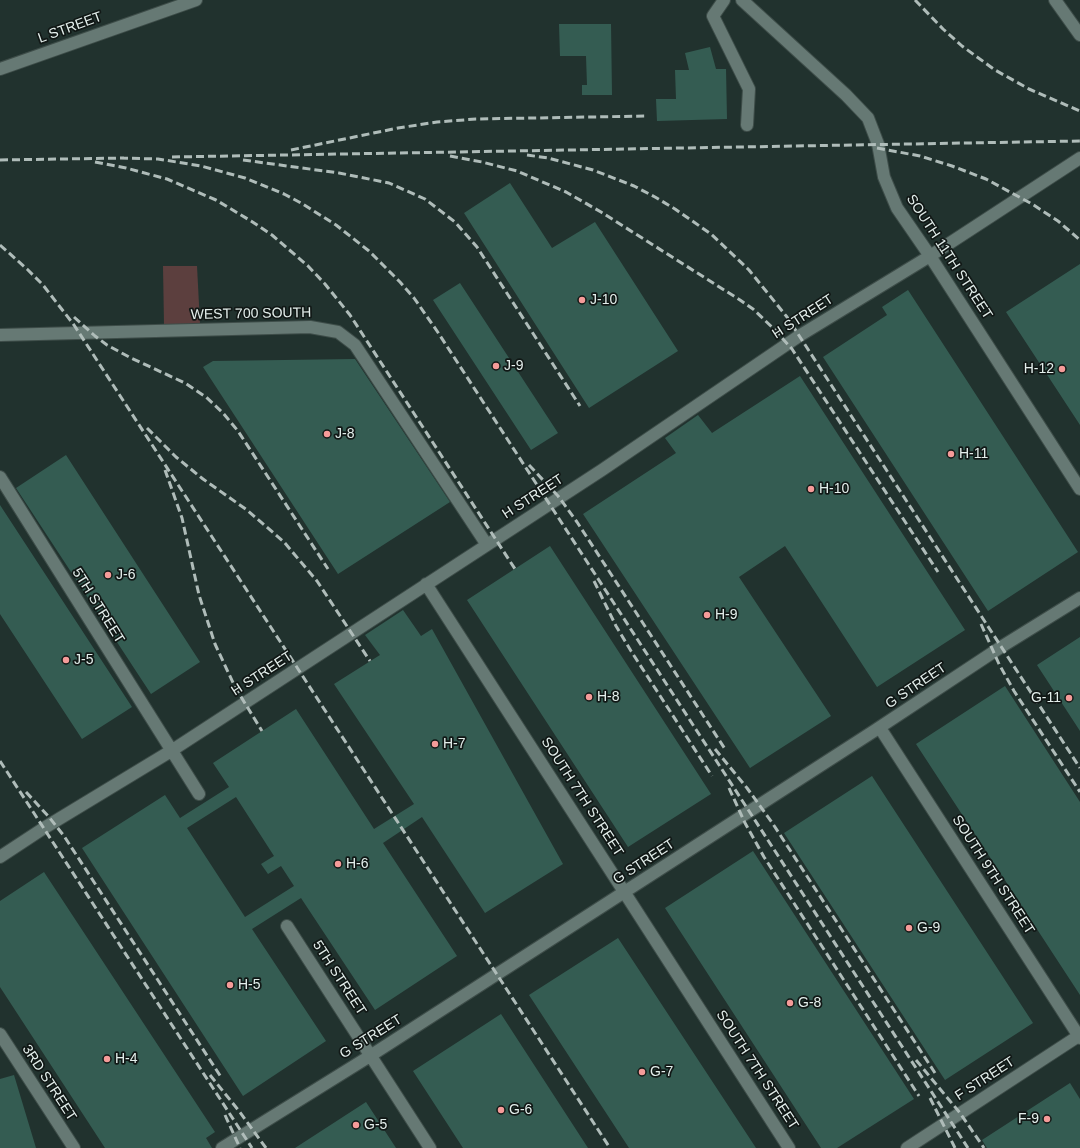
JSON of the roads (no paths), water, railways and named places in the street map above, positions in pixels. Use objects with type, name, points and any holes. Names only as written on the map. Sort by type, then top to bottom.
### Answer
[{"type":"lane","name":"L STREET","points":[[0,69],[196,0]]},
{"type":"lane","points":[[724,0],[713,16],[750,89],[747,125]]},
{"type":"lane","name":"SOUTH 11TH STREET","points":[[742,0],[846,94],[868,118],[878,144],[884,178],[897,208],[930,256],[1080,489]]},
{"type":"lane","points":[[1055,0],[1080,35]]},
{"type":"lane","name":"H STREET","points":[[0,857],[44,828],[171,751],[615,461],[799,336],[930,256],[1080,158]]},
{"type":"lane","name":"WEST 700 SOUTH","points":[[0,335],[310,327],[338,332],[355,345],[487,545]]},
{"type":"lane","name":"5TH STREET","points":[[0,477],[199,794]]},
{"type":"lane","name":"SOUTH 7TH STREET","points":[[426,584],[790,1148]]},
{"type":"lane","name":"G STREET","points":[[222,1148],[370,1056],[880,728],[994,651],[1080,598]]},
{"type":"lane","name":"SOUTH 9TH STREET","points":[[880,728],[1080,1037]]},
{"type":"lane","name":"5TH STREET","points":[[287,926],[430,1148]]},
{"type":"lane","name":"3RD STREET","points":[[0,1034],[74,1148]]},
{"type":"lane","name":"F STREET","points":[[907,1148],[1080,1037]]},
{"type":"railway","points":[[915,0],[962,46],[995,70],[1029,89],[1080,111]]},
{"type":"railway","points":[[291,150],[398,128],[437,122],[476,119],[648,116]]},
{"type":"railway","points":[[172,157],[1080,141]]},
{"type":"railway","points":[[877,148],[920,156],[986,179],[1032,204],[1058,221],[1080,240]]},
{"type":"railway","points":[[527,155],[548,158],[593,170],[634,186],[675,209],[711,234],[749,270],[787,317],[1080,768]]},
{"type":"railway","points":[[450,156],[517,171],[566,192],[601,212],[753,309],[792,349],[938,572]]},
{"type":"railway","points":[[120,158],[158,159],[201,166],[245,178],[284,194],[336,225],[369,251],[414,298],[437,331],[968,1148]]},
{"type":"railway","points":[[0,160],[124,158]]},
{"type":"railway","points":[[243,160],[339,173],[389,183],[425,199],[455,222],[477,247],[580,406]]},
{"type":"railway","points":[[95,162],[126,168],[167,179],[216,200],[272,235],[308,266],[350,315],[515,569]]},
{"type":"railway","points":[[0,245],[43,285],[74,325],[610,1148]]},
{"type":"railway","points":[[74,317],[107,345],[185,383],[206,397],[223,413],[238,431],[328,569]]},
{"type":"railway","points":[[147,428],[176,457],[203,479],[247,510],[284,542],[317,581],[370,661]]},
{"type":"railway","points":[[529,465],[558,496],[577,522],[725,749]]},
{"type":"railway","points":[[165,470],[182,518],[199,595],[215,644],[235,687],[262,731]]},
{"type":"railway","points":[[594,581],[616,626],[631,651],[712,776]]},
{"type":"railway","points":[[981,624],[999,664],[1014,691],[1080,792]]},
{"type":"railway","points":[[715,749],[747,788],[773,824],[935,1073]]},
{"type":"railway","points":[[0,761],[252,1148]]},
{"type":"railway","points":[[729,788],[745,823],[764,857],[919,1096]]},
{"type":"railway","points":[[26,792],[64,836],[221,1077]]},
{"type":"railway","points":[[916,1060],[960,1113],[984,1148]]},
{"type":"railway","points":[[210,1075],[266,1148]]},
{"type":"railway","points":[[930,1098],[955,1148]]},
{"type":"railway","points":[[225,1115],[240,1148]]},
{"type":"place","name":"J-10","points":[[582,300]]},
{"type":"place","name":"J-9","points":[[496,366]]},
{"type":"place","name":"H-12","points":[[1062,369]]},
{"type":"place","name":"J-8","points":[[327,434]]},
{"type":"place","name":"H-11","points":[[951,454]]},
{"type":"place","name":"H-10","points":[[811,489]]},
{"type":"place","name":"J-6","points":[[108,575]]},
{"type":"place","name":"H-9","points":[[707,615]]},
{"type":"place","name":"J-5","points":[[66,660]]},
{"type":"place","name":"H-8","points":[[589,697]]},
{"type":"place","name":"G-11","points":[[1069,698]]},
{"type":"place","name":"H-7","points":[[435,744]]},
{"type":"place","name":"H-6","points":[[338,864]]},
{"type":"place","name":"G-9","points":[[909,928]]},
{"type":"place","name":"H-5","points":[[230,985]]},
{"type":"place","name":"G-8","points":[[790,1003]]},
{"type":"place","name":"H-4","points":[[107,1059]]},
{"type":"place","name":"G-7","points":[[642,1072]]},
{"type":"place","name":"G-6","points":[[501,1110]]},
{"type":"place","name":"F-9","points":[[1047,1119]]},
{"type":"place","name":"G-5","points":[[356,1125]]}]
